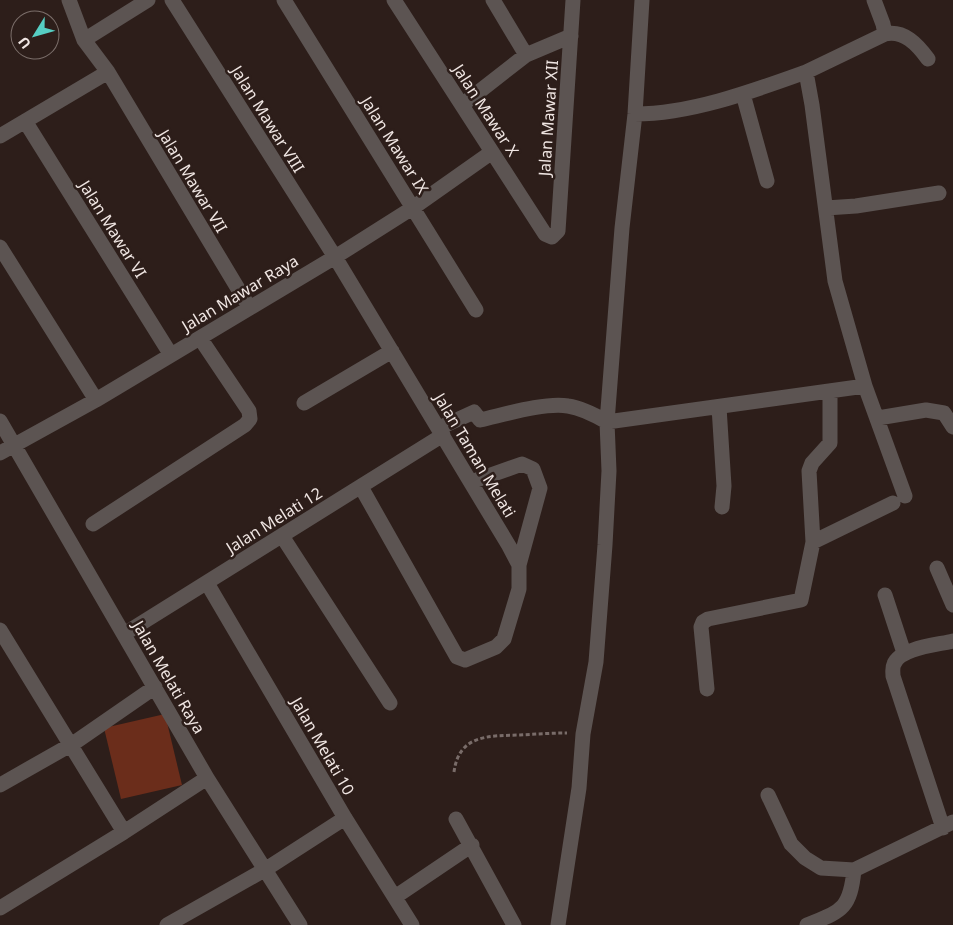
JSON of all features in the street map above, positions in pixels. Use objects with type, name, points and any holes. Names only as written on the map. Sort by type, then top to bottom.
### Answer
[{"type":"street","name":"Jalan Mawar VII","points":[[69,0],[84,40],[108,72],[249,307]]},
{"type":"street","points":[[84,40],[148,0]]},
{"type":"street","name":"Jalan Mawar VIII","points":[[172,0],[335,257]]},
{"type":"street","name":"Jalan Mawar IX","points":[[284,0],[414,207],[476,310]]},
{"type":"street","name":"Jalan Mawar X","points":[[394,0],[545,234],[552,237]]},
{"type":"street","points":[[493,0],[526,55]]},
{"type":"street","name":"Jalan Mawar XII","points":[[552,237],[558,231],[573,0]]},
{"type":"street","points":[[558,925],[578,788],[583,734],[596,662],[606,546],[607,422],[622,228],[636,114],[642,0]]},
{"type":"street","points":[[874,0],[885,34]]},
{"type":"street","points":[[636,114],[662,113],[743,94],[806,72],[885,34],[894,32],[914,42],[928,59]]},
{"type":"street","points":[[462,105],[526,55],[571,36]]},
{"type":"street","points":[[0,136],[108,72]]},
{"type":"street","points":[[806,72],[835,281],[865,386],[878,418],[899,499],[813,542]]},
{"type":"street","points":[[743,94],[767,181]]},
{"type":"street","name":"Jalan Mawar VI","points":[[25,121],[171,355]]},
{"type":"street","name":"Jalan Mawar Raya","points":[[0,453],[96,400],[335,257],[414,207],[492,152]]},
{"type":"street","points":[[826,208],[856,206],[939,193]]},
{"type":"street","points":[[0,248],[96,400]]},
{"type":"street","name":"Jalan Taman Melati","points":[[335,257],[519,565]]},
{"type":"street","points":[[93,524],[245,425],[250,419],[249,411],[200,338]]},
{"type":"street","points":[[304,403],[392,351]]},
{"type":"street","points":[[607,422],[865,386]]},
{"type":"street","points":[[707,688],[701,627],[703,622],[708,619],[801,600],[813,542],[809,471],[812,463],[830,443],[830,391]]},
{"type":"street","name":"Jalan Melati 12","points":[[124,634],[361,486],[474,412],[480,420],[536,407],[567,405],[587,411],[607,422]]},
{"type":"street","points":[[719,407],[724,486],[722,507]]},
{"type":"street","points":[[878,418],[926,410],[944,413],[953,427]]},
{"type":"street","name":"Jalan Melati Raya","points":[[0,421],[207,778],[300,925]]},
{"type":"street","points":[[361,486],[453,652],[460,659],[465,660],[496,647],[504,639],[519,589],[519,565],[540,488],[533,469],[522,464],[471,482]]},
{"type":"street","points":[[282,536],[390,703]]},
{"type":"street","points":[[938,568],[953,605]]},
{"type":"street","name":"Jalan Melati 10","points":[[207,583],[345,818],[412,925]]},
{"type":"street","points":[[885,595],[904,653]]},
{"type":"street","points":[[0,630],[124,832]]},
{"type":"street","points":[[768,794],[791,844],[805,858],[821,868],[854,870],[948,825],[893,676],[894,662],[904,653],[953,641]]},
{"type":"street","points":[[0,785],[70,745],[155,688]]},
{"type":"street","points":[[0,908],[124,832],[207,778]]},
{"type":"street","points":[[167,925],[192,919],[345,818]]},
{"type":"street","points":[[456,819],[472,845],[514,925]]},
{"type":"street","points":[[395,897],[472,845]]},
{"type":"street","points":[[807,925],[834,914],[849,900],[854,870]]},
{"type":"path","points":[[454,772],[455,759],[462,749],[473,741],[487,736],[583,734]]},
{"type":"building","points":[[165,714],[182,785],[121,799],[104,728]]}]
